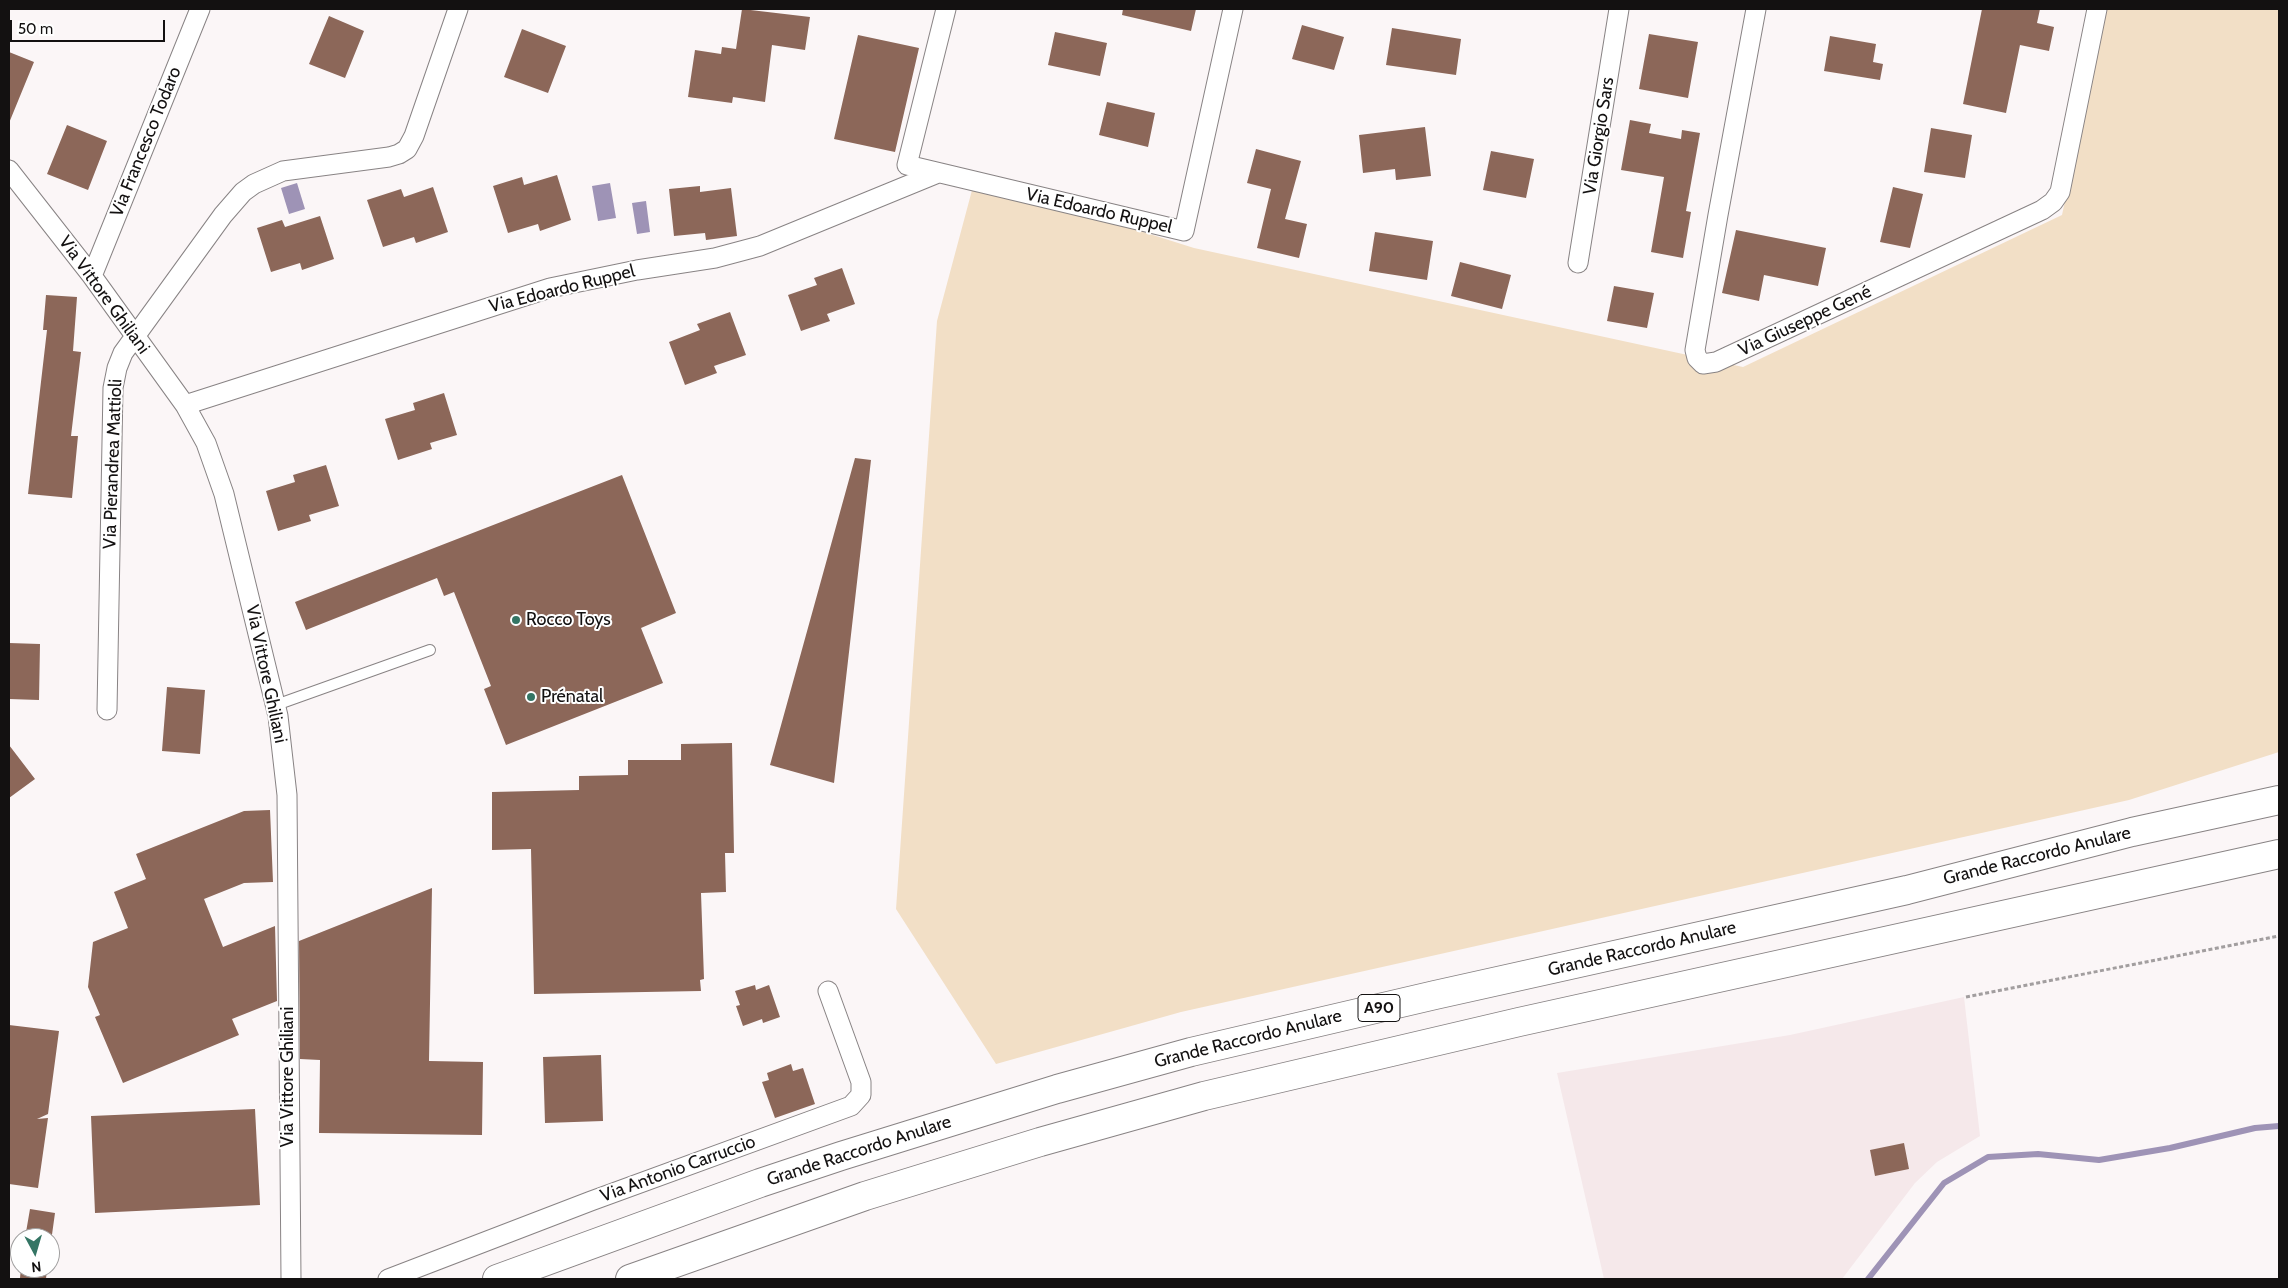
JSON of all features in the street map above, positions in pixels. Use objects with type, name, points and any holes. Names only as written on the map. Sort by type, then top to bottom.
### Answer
[{"type":"highway","points":[[2132,832],[2279,784]]},
{"type":"highway","name":"Grande Raccordo Anulare","points":[[496,1279],[760,1183],[841,1156],[1048,1092],[1190,1052],[1435,994],[1906,890],[2132,832],[2279,800]]},
{"type":"highway","points":[[630,1279],[865,1196],[1040,1142],[1204,1096],[1519,1022],[2279,854]]},
{"type":"street","name":"Via Francesco Todaro","points":[[92,276],[200,9]]},
{"type":"street","name":"Via Pierandrea Mattioli","points":[[107,710],[113,388],[119,360],[223,214],[243,192],[254,184],[283,171],[390,157],[400,154],[407,148],[414,136],[458,9]]},
{"type":"street","name":"Via Edoardo Ruppel","points":[[946,9],[907,165],[1184,231],[1233,9]]},
{"type":"street","name":"Via Giorgio Sars","points":[[1578,263],[1619,9]]},
{"type":"street","name":"Via Giuseppe Gené","points":[[1756,9],[1695,350],[1697,358],[1704,364],[1712,364],[1735,354],[2042,210],[2053,202],[2060,192],[2097,9]]},
{"type":"street","name":"Via Vittore Ghiliani","points":[[9,170],[92,276],[184,405],[206,443],[224,494],[282,736],[287,795],[291,1279]]},
{"type":"street","name":"Via Edoardo Ruppel","points":[[184,405],[550,288],[637,270],[715,258],[760,246],[938,173]]},
{"type":"street","name":"Via Antonio Carruccio","points":[[388,1279],[591,1201],[851,1106],[861,1095],[861,1082],[828,991]]},
{"type":"lane","points":[[276,705],[430,650]]},
{"type":"path","points":[[1966,997],[2279,936]]},
{"type":"shaded area","points":[[2106,9],[2279,9],[2279,752],[2129,800],[1181,1012],[996,1064],[896,909],[937,321],[975,179],[1194,248],[1743,367],[2062,215]]},
{"type":"shaded area","points":[[297,183],[305,209],[289,214],[281,188]]},
{"type":"shaded area","points":[[610,183],[616,218],[598,221],[592,186]]},
{"type":"shaded area","points":[[646,201],[650,232],[637,234],[632,203]]},
{"type":"shaded area","points":[[1964,997],[1980,1136],[1937,1162],[1915,1183],[1842,1279],[1604,1279],[1557,1073],[1790,1035]]},
{"type":"building","points":[[742,9],[810,17],[805,50],[772,45],[765,102],[733,97],[732,103],[688,97],[695,50],[721,54],[722,47],[736,49]]},
{"type":"building","points":[[1123,9],[1196,9],[1191,31],[1122,15]]},
{"type":"building","points":[[1982,9],[2040,9],[2037,23],[2054,27],[2049,51],[2020,45],[2006,113],[1963,104]]},
{"type":"building","points":[[329,16],[364,31],[345,78],[309,64]]},
{"type":"building","points":[[1302,25],[1344,37],[1334,70],[1292,59]]},
{"type":"building","points":[[1392,28],[1461,39],[1456,75],[1386,65]]},
{"type":"building","points":[[522,29],[566,46],[548,93],[504,77]]},
{"type":"building","points":[[1055,32],[1107,43],[1100,76],[1048,65]]},
{"type":"building","points":[[1649,34],[1698,42],[1688,98],[1639,89]]},
{"type":"building","points":[[858,35],[919,48],[895,152],[834,139]]},
{"type":"building","points":[[1830,36],[1876,44],[1873,62],[1883,64],[1880,80],[1824,71]]},
{"type":"building","points":[[9,52],[34,62],[9,123]]},
{"type":"building","points":[[1107,102],[1155,113],[1148,147],[1099,135]]},
{"type":"building","points":[[1630,120],[1651,124],[1649,133],[1681,139],[1682,130],[1700,133],[1686,211],[1691,212],[1683,258],[1651,252],[1664,177],[1621,170]]},
{"type":"building","points":[[67,125],[107,141],[88,190],[47,174]]},
{"type":"building","points":[[1425,127],[1431,176],[1396,180],[1395,169],[1363,173],[1359,135]]},
{"type":"building","points":[[1931,128],[1972,135],[1965,178],[1924,172]]},
{"type":"building","points":[[1256,149],[1301,161],[1285,219],[1307,224],[1299,258],[1257,248],[1271,189],[1247,183]]},
{"type":"building","points":[[1491,151],[1534,159],[1526,198],[1483,190]]},
{"type":"building","points":[[557,175],[571,220],[540,231],[538,224],[508,233],[493,186],[522,177],[524,185]]},
{"type":"building","points":[[700,186],[700,192],[731,188],[737,236],[706,240],[705,233],[674,236],[669,189]]},
{"type":"building","points":[[433,187],[448,232],[416,243],[414,237],[383,247],[367,200],[401,189],[404,197]]},
{"type":"building","points":[[1893,187],[1923,194],[1910,248],[1880,242]]},
{"type":"building","points":[[320,216],[334,259],[302,270],[300,263],[271,272],[257,228],[282,220],[285,227]]},
{"type":"building","points":[[1736,230],[1826,248],[1818,286],[1764,275],[1759,301],[1722,293]]},
{"type":"building","points":[[1375,232],[1433,241],[1427,280],[1369,271]]},
{"type":"building","points":[[1460,262],[1511,275],[1502,309],[1451,296]]},
{"type":"building","points":[[842,268],[855,304],[827,314],[830,321],[801,331],[788,295],[817,285],[814,278]]},
{"type":"building","points":[[1614,286],[1654,293],[1647,328],[1607,321]]},
{"type":"building","points":[[46,295],[77,297],[73,351],[81,352],[71,436],[78,436],[72,498],[28,494],[47,330],[43,330]]},
{"type":"building","points":[[730,312],[746,355],[714,366],[717,373],[685,385],[669,342],[700,330],[697,324]]},
{"type":"building","points":[[444,393],[457,435],[430,443],[432,449],[398,460],[385,419],[415,410],[413,403]]},
{"type":"building","points":[[855,458],[871,460],[834,783],[770,765]]},
{"type":"building","points":[[326,465],[339,506],[309,515],[311,521],[278,531],[266,491],[295,482],[293,475]]},
{"type":"building","points":[[622,475],[676,613],[641,628],[663,683],[506,745],[484,689],[491,686],[454,592],[444,596],[437,578],[306,630],[295,602]]},
{"type":"building","points":[[9,643],[40,644],[39,700],[9,699]]},
{"type":"building","points":[[167,687],[205,690],[200,754],[162,751]]},
{"type":"building","points":[[732,743],[734,853],[725,853],[726,892],[701,893],[704,979],[700,980],[701,991],[534,994],[531,849],[492,850],[492,792],[579,790],[579,776],[628,775],[628,760],[681,760],[681,744]]},
{"type":"building","points":[[9,745],[35,779],[9,798]]},
{"type":"building","points":[[270,810],[273,882],[244,883],[204,899],[223,947],[275,926],[277,1001],[232,1019],[239,1035],[123,1083],[95,1017],[100,1015],[88,987],[93,942],[128,928],[114,892],[146,879],[136,854],[244,811]]},
{"type":"building","points":[[432,888],[429,1061],[483,1062],[482,1135],[319,1133],[320,1060],[300,1059],[299,941]]},
{"type":"building","points":[[755,985],[756,990],[769,985],[780,1017],[763,1023],[762,1019],[743,1026],[736,1006],[740,1005],[735,991]]},
{"type":"building","points":[[9,1025],[59,1031],[48,1114],[37,1119],[48,1118],[38,1188],[9,1184]]},
{"type":"building","points":[[601,1055],[603,1121],[545,1123],[543,1057]]},
{"type":"building","points":[[791,1064],[793,1071],[803,1068],[815,1104],[775,1118],[762,1082],[769,1080],[767,1073]]},
{"type":"building","points":[[255,1109],[260,1205],[95,1213],[91,1116]]},
{"type":"building","points":[[1904,1143],[1909,1169],[1875,1176],[1870,1150]]},
{"type":"building","points":[[30,1209],[55,1213],[53,1228],[27,1228]]},
{"type":"waterway","points":[[1868,1279],[1944,1183],[1988,1157],[2038,1154],[2099,1160],[2170,1148],[2255,1128],[2279,1126]]},
{"type":"place","name":"Rocco Toys","points":[[516,620]]},
{"type":"place","name":"Prénatal","points":[[531,697]]}]
